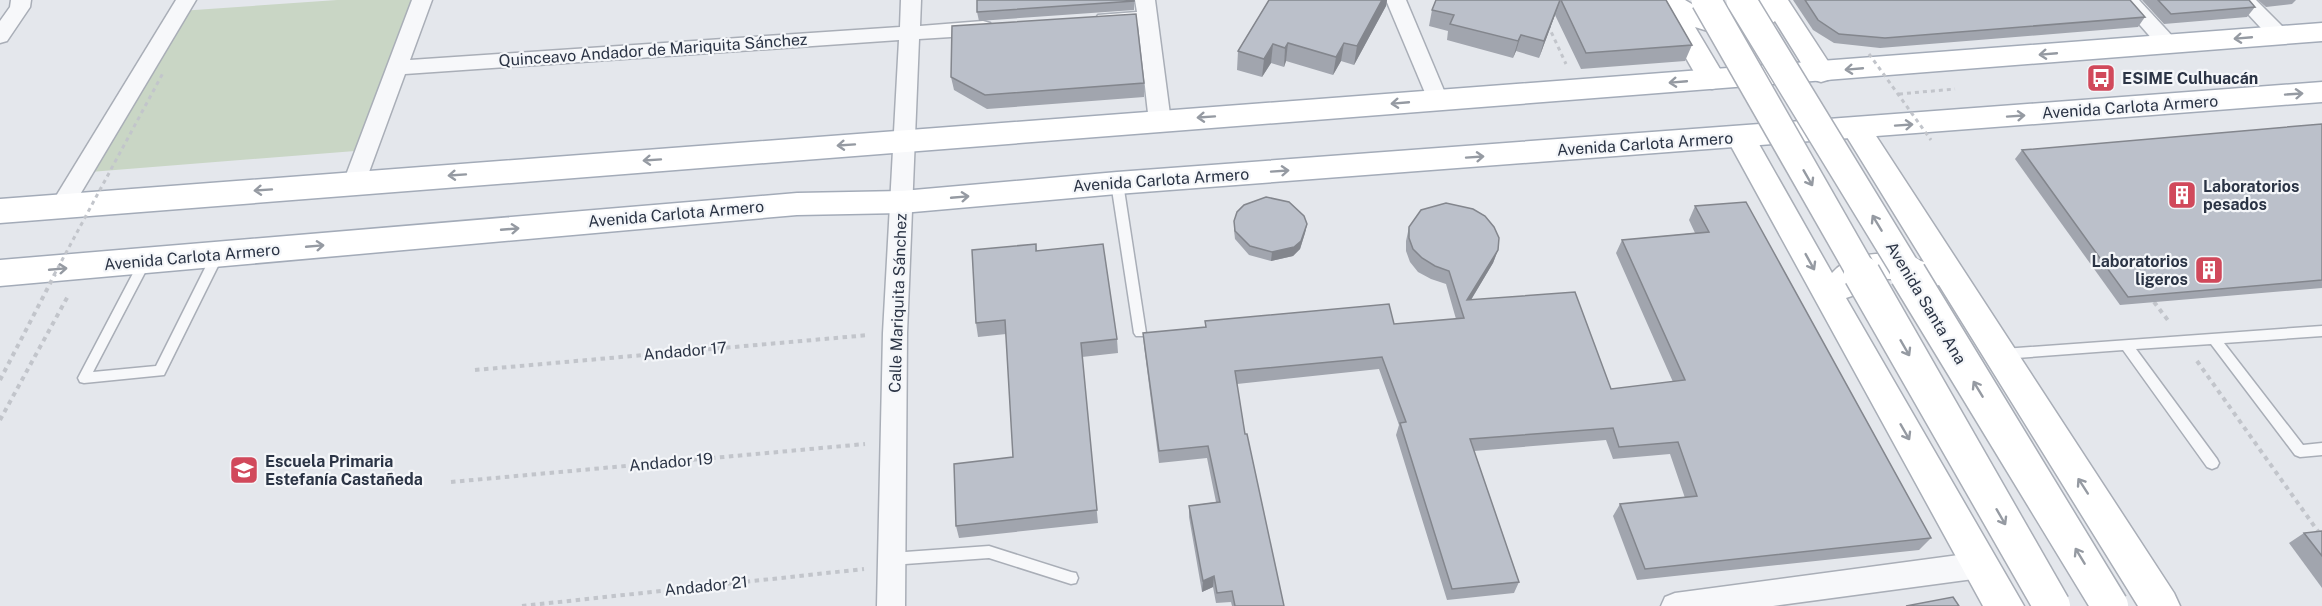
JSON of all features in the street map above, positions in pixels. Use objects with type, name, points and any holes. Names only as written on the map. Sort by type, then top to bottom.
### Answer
[{"type":"main road","points":[[1667,0],[1674,7],[1697,20],[1725,26],[1739,26],[1760,19],[1767,13],[1773,0]]},
{"type":"main road","points":[[1667,0],[1712,79]]},
{"type":"main road","points":[[1706,0],[2052,606]]},
{"type":"main road","name":"Avenida Santa Ana","points":[[1741,0],[2110,606]]},
{"type":"main road","points":[[1773,0],[1821,72]]},
{"type":"main road","points":[[0,211],[2322,32]]},
{"type":"main road","name":"Avenida Carlota Armero","points":[[0,273],[797,204],[902,202],[1117,183],[1857,129],[2322,92]]},
{"type":"main road","name":"Avenida Santa Ana","points":[[1857,129],[2160,606]]},
{"type":"main road","points":[[1741,137],[1841,320],[2004,606]]},
{"type":"main road","points":[[1841,320],[1836,296],[1840,286],[1846,277],[1868,267],[1897,266],[1921,273],[1944,284],[1968,306]]},
{"type":"street","points":[[0,36],[20,7],[21,0]]},
{"type":"street","points":[[61,207],[186,0]]},
{"type":"street","points":[[354,183],[422,0]]},
{"type":"street","name":"Calle Mariquita Sánchez","points":[[891,606],[895,333],[911,0]]},
{"type":"street","points":[[1396,0],[1438,100]]},
{"type":"street","points":[[2127,0],[2168,44]]},
{"type":"street","points":[[2245,0],[2279,35]]},
{"type":"street","points":[[1088,21],[1146,9],[1160,122]]},
{"type":"street","name":"Quinceavo Andador de Mariquita Sánchez","points":[[396,68],[1005,27]]},
{"type":"street","points":[[1675,606],[1981,565]]},
{"type":"lane","points":[[1117,183],[1140,333]]},
{"type":"lane","points":[[145,261],[84,378],[160,371],[217,256]]},
{"type":"lane","points":[[1999,354],[2322,330]]},
{"type":"lane","points":[[2214,339],[2300,451],[2322,449]]},
{"type":"lane","points":[[2125,344],[2212,463]]},
{"type":"lane","points":[[891,563],[989,552],[1071,578]]},
{"type":"path","points":[[1546,19],[1578,90]]},
{"type":"path","points":[[1869,54],[1931,140]]},
{"type":"path","points":[[0,380],[100,187],[163,73]]},
{"type":"path","points":[[1899,94],[1955,89]]},
{"type":"path","points":[[0,420],[84,266]]},
{"type":"path","points":[[2154,302],[2322,537]]},
{"type":"path","name":"Andador 17","points":[[475,370],[895,333]]},
{"type":"path","name":"Andador 19","points":[[451,482],[892,441]]},
{"type":"path","name":"Andador 21","points":[[522,606],[891,563]]},
{"type":"green space","points":[[337,0],[413,0],[355,151],[90,172],[180,11]]},
{"type":"building","points":[[977,0],[1134,0],[1134,1],[977,12]]},
{"type":"building","points":[[1269,0],[1382,0],[1357,46],[1344,43],[1336,57],[1288,43],[1285,48],[1273,44],[1264,59],[1238,51]]},
{"type":"building","points":[[1436,0],[1560,0],[1544,41],[1521,35],[1518,41],[1450,24],[1454,15],[1432,10]]},
{"type":"building","points":[[1561,0],[1666,0],[1692,45],[1586,53]]},
{"type":"building","points":[[1805,0],[2130,0],[2145,17],[1885,38],[1839,34],[1818,20]]},
{"type":"building","points":[[2158,0],[2249,0],[2255,7],[2171,14]]},
{"type":"building","points":[[1136,14],[1144,83],[985,95],[951,77],[952,26]]},
{"type":"building","name":"Laboratorios pesados","points":[[2322,124],[2322,280],[2128,297],[2022,150]]},
{"type":"building","points":[[1266,197],[1289,202],[1304,216],[1307,224],[1301,241],[1294,247],[1272,252],[1250,246],[1235,231],[1234,221],[1237,212],[1244,205]]},
{"type":"building","points":[[1746,202],[1931,538],[1645,569],[1620,504],[1697,496],[1678,442],[1619,447],[1613,428],[1470,439],[1519,582],[1452,589],[1400,423],[1406,422],[1382,357],[1235,371],[1245,434],[1247,434],[1284,606],[1235,606],[1232,591],[1217,593],[1214,576],[1203,581],[1189,506],[1220,502],[1208,446],[1159,451],[1143,333],[1206,327],[1205,321],[1389,304],[1394,324],[1464,318],[1449,271],[1422,258],[1413,249],[1409,238],[1409,227],[1421,210],[1446,203],[1473,209],[1485,216],[1499,238],[1498,250],[1467,300],[1575,292],[1611,389],[1685,380],[1622,240],[1709,232],[1695,206]]},
{"type":"building","points":[[1036,244],[1036,251],[1103,244],[1117,339],[1081,343],[1097,510],[956,526],[954,464],[1013,457],[1005,320],[976,323],[972,250]]},
{"type":"building","points":[[2322,531],[2322,556],[2304,533]]},
{"type":"building","points":[[1953,597],[1959,606],[1906,606]]},
{"type":"place","name":"ESIME Culhuacán","points":[[2101,78]]},
{"type":"place","name":"Laboratorios pesados","points":[[2182,195]]},
{"type":"place","name":"Laboratorios ligeros","points":[[2209,270]]},
{"type":"place","name":"Escuela Primaria Estefanía Castañeda","points":[[244,470]]}]
